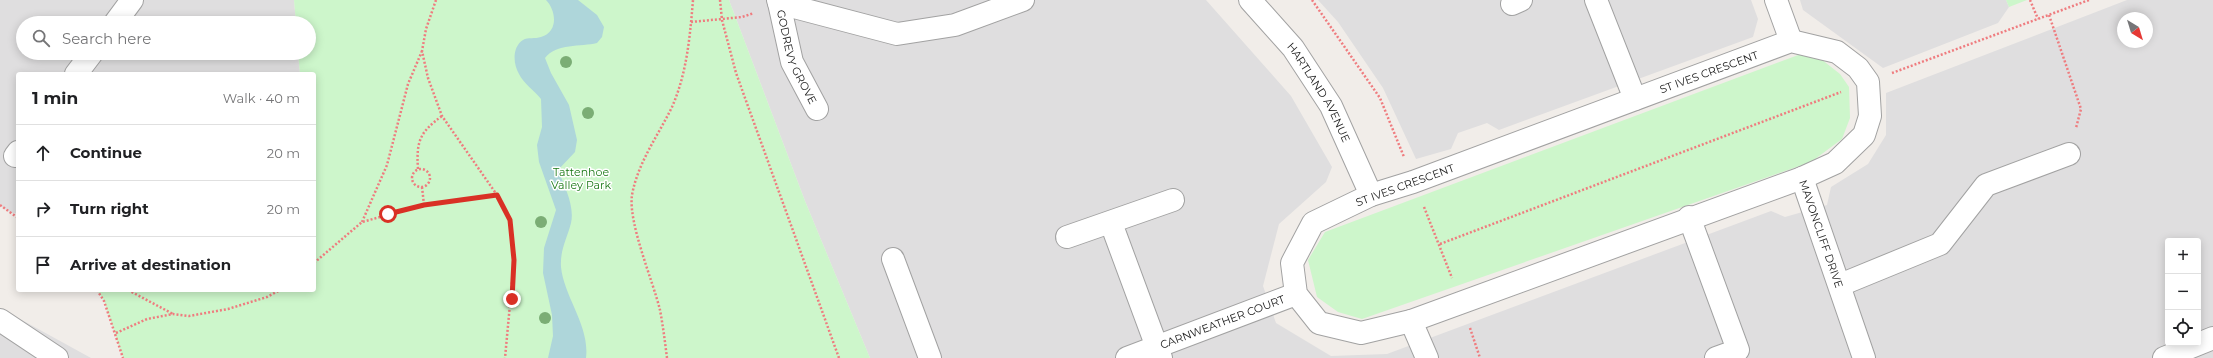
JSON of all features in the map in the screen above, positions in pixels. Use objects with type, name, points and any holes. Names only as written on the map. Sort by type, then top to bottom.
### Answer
[{"type":"street","points":[[120,16],[132,0]]},
{"type":"street","name":"GODREVY GROVE","points":[[817,109],[792,62],[778,2],[897,34],[955,25],[1023,0]]},
{"type":"street","name":"HARTLAND AVENUE","points":[[1250,0],[1293,48],[1331,106],[1371,195]]},
{"type":"street","points":[[1596,0],[1635,99]]},
{"type":"street","points":[[1776,0],[1791,41],[1837,52],[1858,68],[1868,82]]},
{"type":"street","name":"ST IVES CRESCENT","points":[[1296,294],[1292,263],[1314,223],[1371,195],[1413,182],[1791,41]]},
{"type":"street","points":[[78,72],[87,60]]},
{"type":"street","name":"MAVONCLIFF DRIVE","points":[[1864,358],[1802,178],[1835,162],[1864,135],[1870,116],[1868,82]]},
{"type":"street","points":[[1840,285],[1940,244],[1986,185],[2069,154]]},
{"type":"street","points":[[1296,294],[1319,323],[1361,333],[1411,321],[1689,217],[1802,178]]},
{"type":"street","points":[[1067,237],[1174,200]]},
{"type":"street","points":[[1689,217],[1738,350],[1716,358]]},
{"type":"street","points":[[1111,223],[1159,352]]},
{"type":"street","points":[[893,258],[930,358]]},
{"type":"street","name":"CARNWEATHER COURT","points":[[1127,358],[1159,352],[1296,294]]},
{"type":"street","points":[[0,320],[57,358]]},
{"type":"street","points":[[1411,321],[1427,358]]},
{"type":"street","points":[[2164,358],[2213,338]]},
{"type":"path","points":[[362,222],[387,165],[408,84],[422,51],[426,29],[436,0]]},
{"type":"path","points":[[667,358],[660,310],[634,219],[632,197],[644,157],[672,107],[680,85],[691,22],[693,0]]},
{"type":"path","points":[[720,0],[722,20],[736,73],[839,358]]},
{"type":"path","points":[[2030,0],[2038,19]]},
{"type":"path","points":[[1440,244],[2089,0]]},
{"type":"path","points":[[691,22],[742,17],[778,2]]},
{"type":"path","points":[[2049,15],[2081,109],[2069,154]]},
{"type":"path","points":[[422,51],[428,78],[442,116],[497,195],[510,220],[513,239],[512,299],[505,358]]},
{"type":"path","points":[[418,169],[417,151],[423,132],[442,116]]},
{"type":"path","points":[[418,169],[426,171],[430,176],[427,184],[422,187],[416,186],[412,181],[413,172],[418,169]]},
{"type":"path","points":[[422,187],[424,205]]},
{"type":"path","points":[[316,261],[362,222],[424,205],[497,195]]},
{"type":"path","points":[[0,205],[16,217]]},
{"type":"path","points":[[98,292],[104,301],[116,333],[123,358]]},
{"type":"path","points":[[132,292],[173,314]]},
{"type":"path","points":[[116,333],[147,319],[173,314],[189,316],[228,309],[267,297],[276,292]]},
{"type":"shaded area","points":[[0,0],[294,0],[295,16],[16,16],[16,60],[299,60],[300,72],[16,72],[16,213],[11,213],[0,206]]},
{"type":"shaded area","points":[[729,0],[1206,0],[1291,96],[1332,167],[1326,182],[1279,224],[1263,286],[1276,323],[1331,356],[1387,354],[1771,211],[1785,217],[1827,205],[1831,187],[1868,164],[1886,135],[1886,93],[2127,0],[2213,0],[2213,358],[870,358],[805,201]]},
{"type":"shaded area","points":[[1318,0],[1751,0],[1758,19],[1753,37],[1499,130],[1487,123],[1458,133],[1451,149],[1416,159],[1383,88],[1338,22]]},
{"type":"shaded area","points":[[1800,0],[2006,0],[2009,7],[1998,23],[1883,68],[1803,10]]},
{"type":"shaded area","points":[[0,308],[91,358],[0,358]]},
{"type":"green space","name":"Tattenhoe Valley Park","points":[[294,0],[729,0],[805,201],[870,358],[123,358],[104,301],[98,292],[316,292],[316,72],[300,72],[299,60],[316,60],[316,16],[295,16]]},
{"type":"green space","points":[[2006,0],[2027,0],[2009,7]]},
{"type":"green space","points":[[1801,54],[1821,59],[1840,74],[1849,87],[1850,118],[1842,139],[1811,162],[1362,319],[1338,312],[1317,297],[1308,260],[1325,232]]},
{"type":"water","points":[[546,0],[578,0],[597,15],[604,27],[602,37],[597,43],[562,48],[550,53],[545,58],[551,73],[569,105],[577,140],[575,152],[558,170],[572,210],[571,223],[563,249],[561,267],[563,278],[581,323],[586,346],[586,358],[548,358],[553,336],[552,315],[543,273],[544,248],[556,210],[539,162],[537,145],[542,127],[541,99],[521,77],[517,70],[515,61],[515,51],[519,43],[523,40],[541,37],[551,31],[554,15]]},
{"type":"route","points":[[388,214],[424,205],[458,199],[497,195],[510,220],[513,239],[514,260],[512,299]]}]
